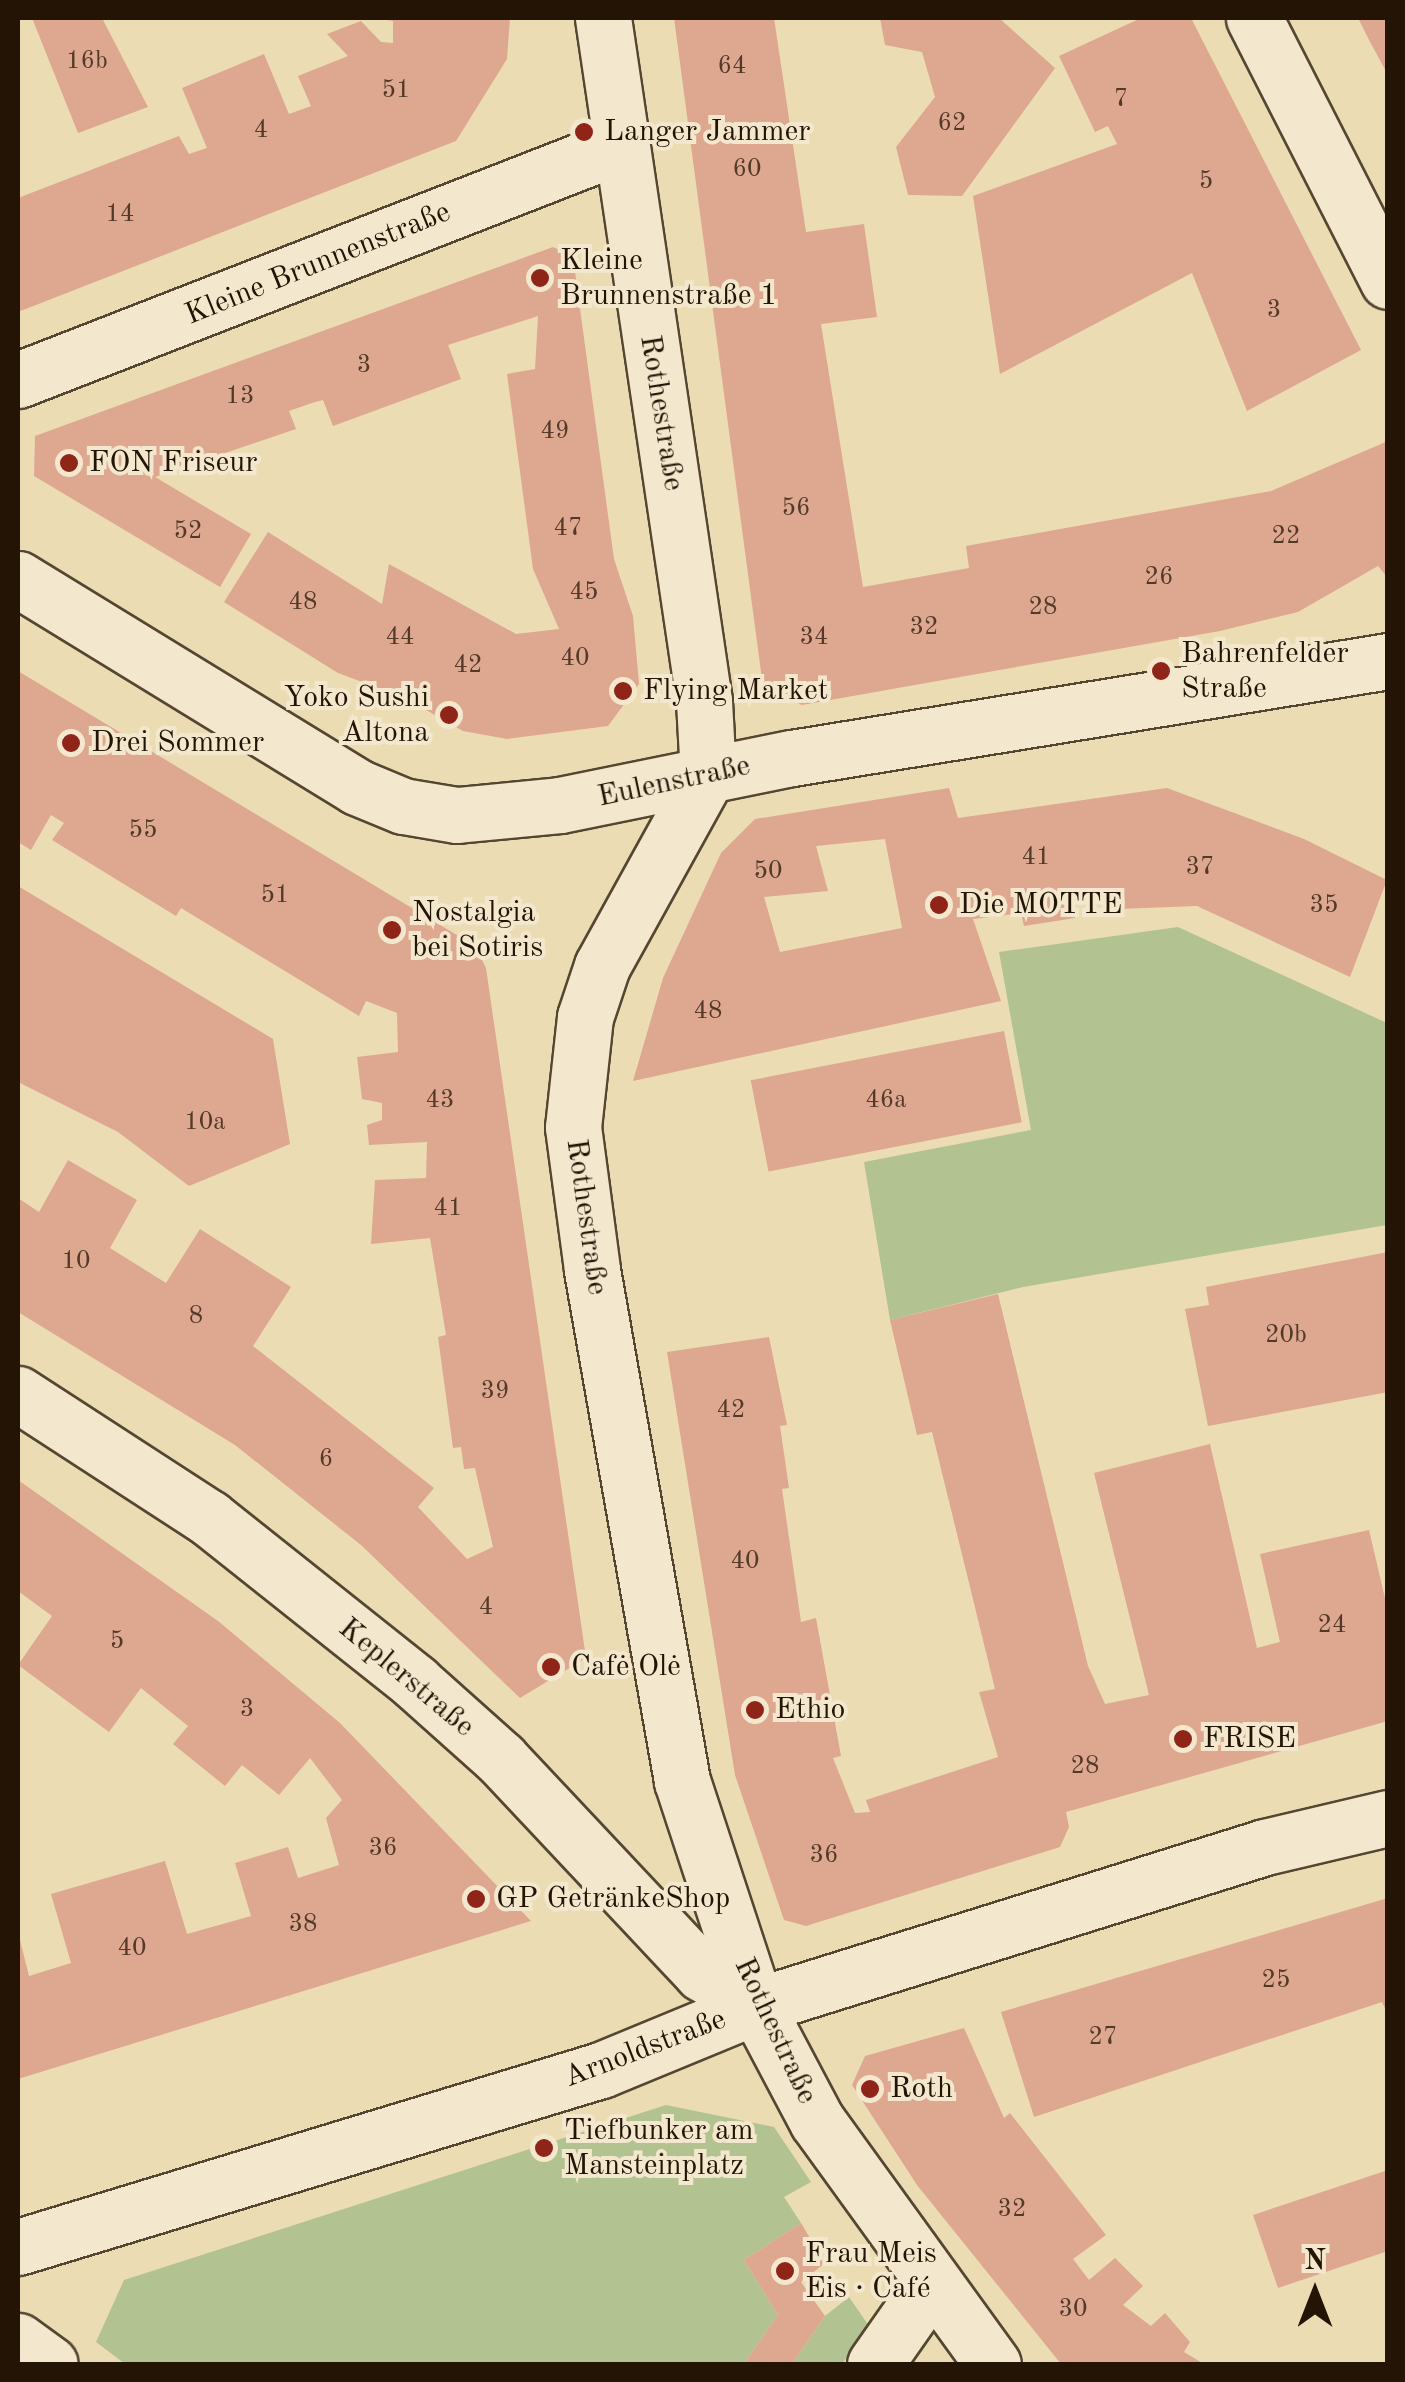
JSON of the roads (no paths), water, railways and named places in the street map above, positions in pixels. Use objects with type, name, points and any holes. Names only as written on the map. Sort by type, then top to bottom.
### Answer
[{"type":"street","name":"Rothestraße","points":[[604,18],[619,146],[704,701],[708,774],[602,966],[574,1071],[572,1127],[670,1724],[687,1806],[756,2006],[818,2120],[931,2284],[993,2364]]},
{"type":"street","points":[[1254,18],[1388,281]]},
{"type":"street","name":"Kleine Brunnenstraße","points":[[18,380],[619,146]]},
{"type":"street","name":"Eulenstraße","points":[[18,578],[356,787],[403,806],[457,815],[560,805],[708,774],[1388,660]]},
{"type":"street","name":"Keplerstraße","points":[[18,1394],[208,1518],[415,1682],[502,1759],[702,1973],[756,2006]]},
{"type":"street","name":"Arnoldstraße","points":[[18,2247],[601,2070],[756,2006],[1266,1847],[1388,1818]]},
{"type":"street","points":[[875,2364],[931,2284]]},
{"type":"street","points":[[18,2341],[50,2364]]},
{"type":"place","name":"Langer Jammer","points":[[584,132]]},
{"type":"place","name":"Kleine Brunnenstraße 1","points":[[540,278]]},
{"type":"place","name":"FON Friseur","points":[[69,463]]},
{"type":"place","name":"Bahrenfelder Straße","points":[[1161,671]]},
{"type":"place","name":"Flying Market","points":[[623,691]]},
{"type":"place","name":"Yoko Sushi Altona","points":[[449,715]]},
{"type":"place","name":"Drei Sommer","points":[[71,743]]},
{"type":"place","name":"Die MOTTE","points":[[939,905]]},
{"type":"place","name":"Nostalgia bei Sotiris","points":[[392,930]]},
{"type":"place","name":"Cafė Olė","points":[[551,1667]]},
{"type":"place","name":"Ethio","points":[[755,1710]]},
{"type":"place","name":"FRISE","points":[[1183,1739]]},
{"type":"place","name":"GP GetränkeShop","points":[[476,1899]]},
{"type":"place","name":"Roth","points":[[870,2089]]},
{"type":"place","name":"Tiefbunker am Mansteinplatz","points":[[544,2148]]},
{"type":"place","name":"Frau Meis Eis · Café","points":[[785,2271]]}]
